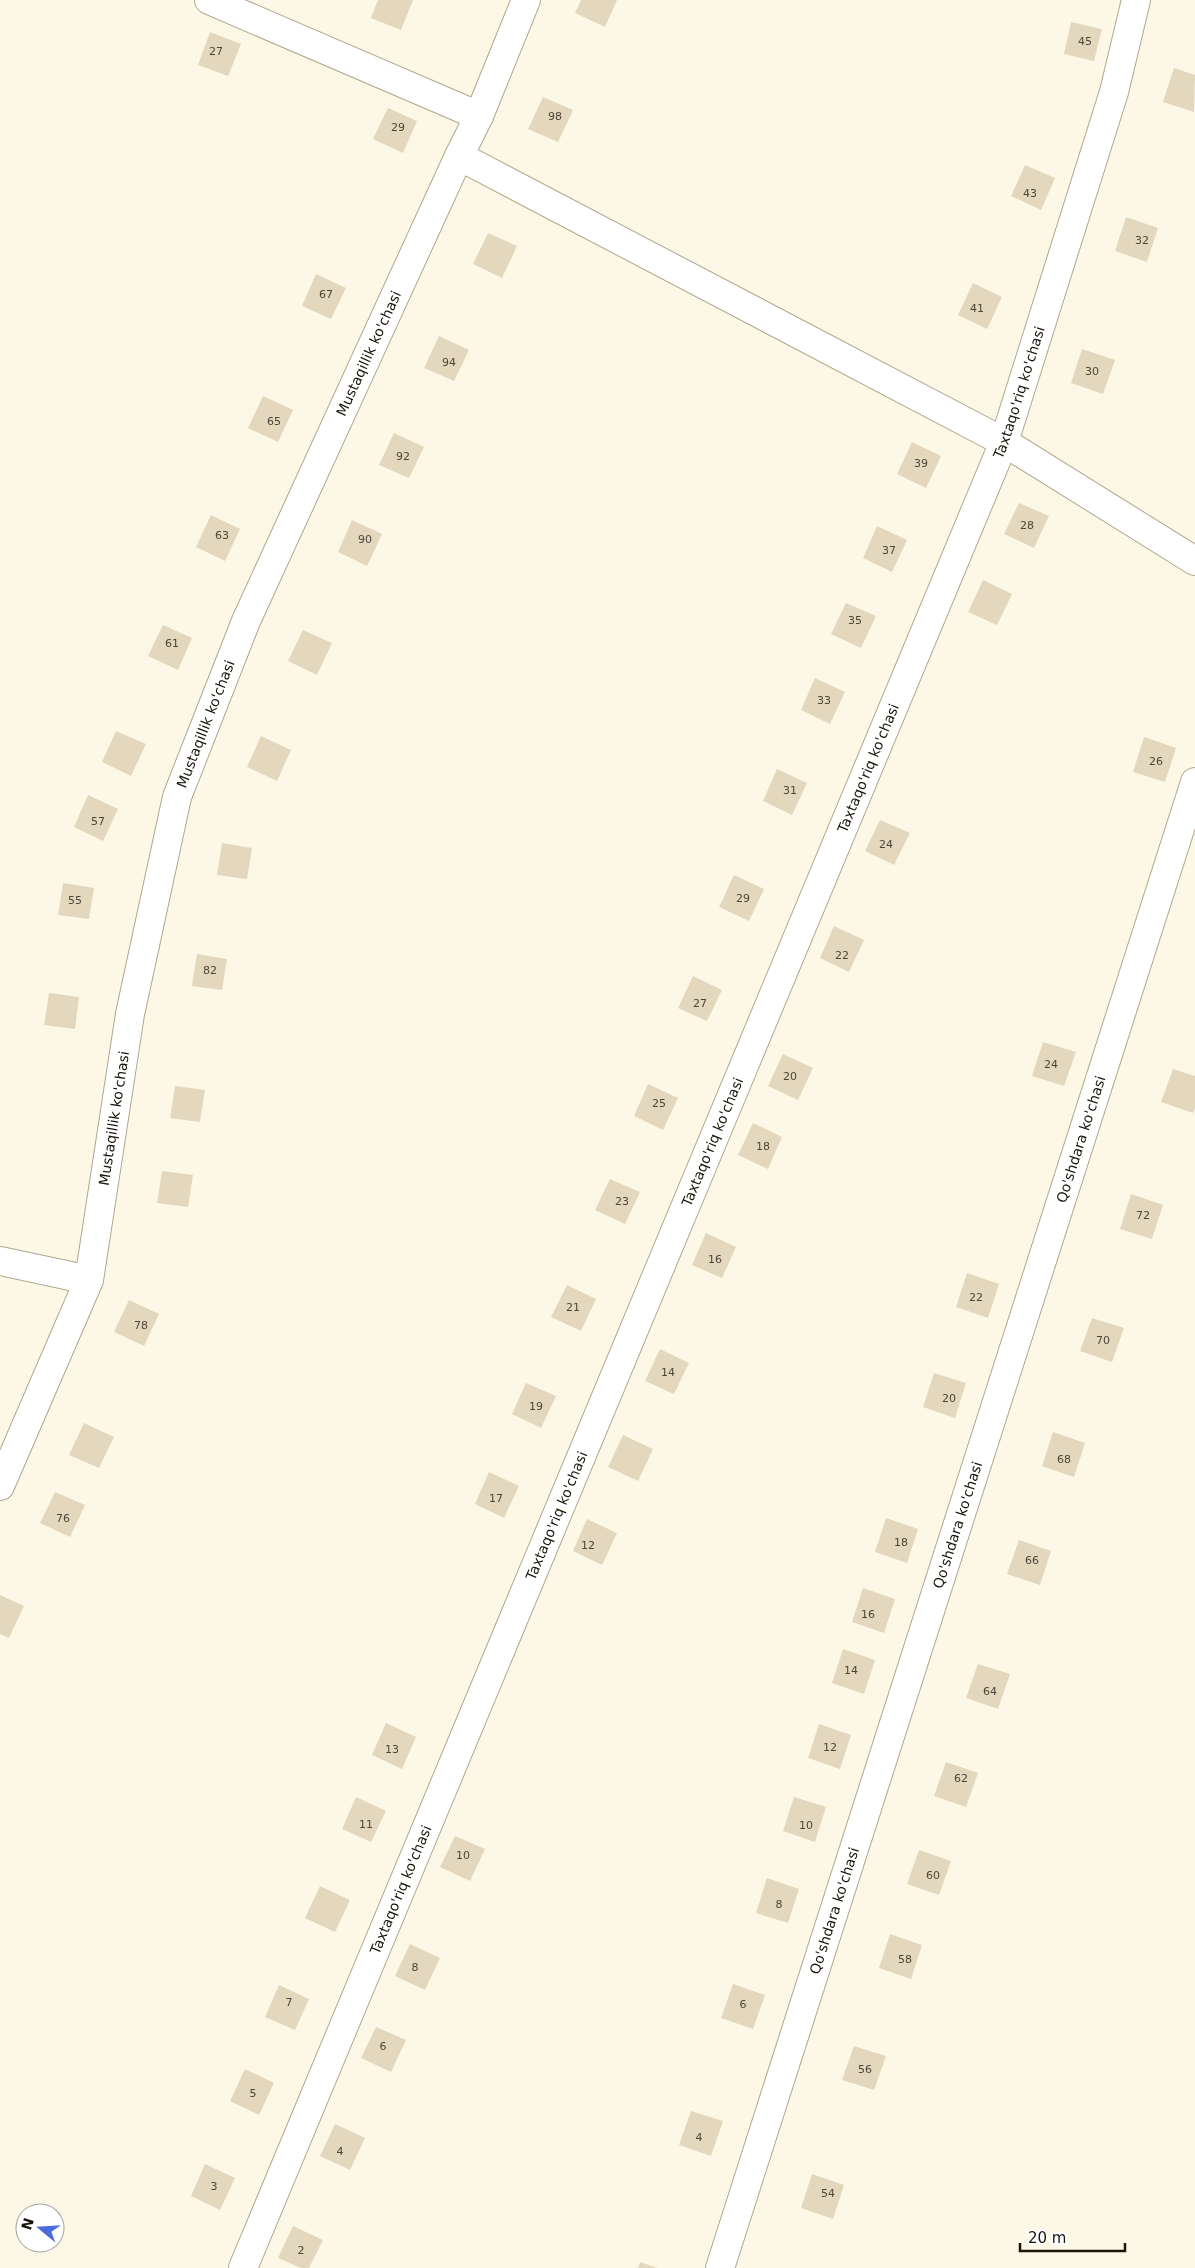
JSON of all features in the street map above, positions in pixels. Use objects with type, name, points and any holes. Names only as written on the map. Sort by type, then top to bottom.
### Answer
[{"type":"street","points":[[209,0],[479,116]]},
{"type":"street","name":"Mustaqillik ko'chasi","points":[[0,1486],[89,1280],[130,1014],[177,797],[246,621],[479,116],[526,0]]},
{"type":"street","name":"Taxtaqo'riq ko'chasi","points":[[243,2268],[1004,442],[1114,92],[1136,0]]},
{"type":"street","points":[[459,156],[1004,442],[1195,561]]},
{"type":"street","name":"Qo'shdara ko'chasi","points":[[720,2268],[1195,782]]},
{"type":"street","points":[[0,1261],[89,1280]]},
{"type":"building","points":[[378,0],[413,0],[401,30],[371,18]]},
{"type":"building","points":[[581,0],[617,0],[605,27],[575,13]]},
{"type":"building","points":[[1071,22],[1102,29],[1094,61],[1064,54]]},
{"type":"building","points":[[210,32],[241,44],[228,76],[198,65]]},
{"type":"building","points":[[1174,68],[1195,75],[1194,112],[1163,102]]},
{"type":"building","points":[[543,97],[573,110],[558,142],[528,129]]},
{"type":"building","points":[[388,108],[417,121],[403,153],[373,139]]},
{"type":"building","points":[[1025,165],[1055,178],[1041,210],[1011,196]]},
{"type":"building","points":[[1126,217],[1158,228],[1147,262],[1115,251]]},
{"type":"building","points":[[488,233],[517,246],[502,278],[473,264]]},
{"type":"building","points":[[316,274],[346,288],[331,319],[302,306]]},
{"type":"building","points":[[973,283],[1002,297],[987,329],[958,315]]},
{"type":"building","points":[[439,336],[469,350],[454,381],[424,368]]},
{"type":"building","points":[[1082,349],[1115,360],[1103,394],[1071,383]]},
{"type":"building","points":[[263,396],[293,410],[278,442],[248,428]]},
{"type":"building","points":[[394,433],[424,447],[409,478],[379,465]]},
{"type":"building","points":[[912,442],[941,456],[926,488],[897,474]]},
{"type":"building","points":[[1019,503],[1049,516],[1034,548],[1004,534]]},
{"type":"building","points":[[211,515],[240,529],[225,561],[196,547]]},
{"type":"building","points":[[352,520],[382,534],[367,566],[338,552]]},
{"type":"building","points":[[877,526],[907,540],[892,572],[863,558]]},
{"type":"building","points":[[983,580],[1012,594],[997,625],[968,612]]},
{"type":"building","points":[[846,603],[876,616],[861,648],[831,634]]},
{"type":"building","points":[[163,625],[192,638],[178,670],[148,656]]},
{"type":"building","points":[[303,630],[332,643],[317,675],[288,661]]},
{"type":"building","points":[[815,678],[845,692],[830,724],[801,710]]},
{"type":"building","points":[[116,731],[146,744],[131,776],[102,762]]},
{"type":"building","points":[[261,736],[291,750],[277,781],[247,767]]},
{"type":"building","points":[[1144,737],[1176,748],[1165,782],[1133,772]]},
{"type":"building","points":[[777,769],[807,783],[792,815],[763,801]]},
{"type":"building","points":[[88,795],[118,809],[103,841],[74,827]]},
{"type":"building","points":[[880,820],[910,833],[894,865],[865,851]]},
{"type":"building","points":[[222,843],[252,848],[247,879],[217,875]]},
{"type":"building","points":[[734,875],[764,889],[749,921],[719,907]]},
{"type":"building","points":[[63,883],[94,888],[89,919],[58,915]]},
{"type":"building","points":[[834,926],[864,940],[849,972],[820,958]]},
{"type":"building","points":[[197,954],[227,959],[222,990],[192,986]]},
{"type":"building","points":[[693,976],[722,990],[707,1021],[678,1008]]},
{"type":"building","points":[[49,993],[79,997],[75,1029],[44,1025]]},
{"type":"building","points":[[1043,1042],[1076,1052],[1064,1086],[1032,1076]]},
{"type":"building","points":[[783,1054],[813,1068],[798,1100],[768,1086]]},
{"type":"building","points":[[1173,1069],[1195,1076],[1195,1108],[1193,1113],[1161,1102]]},
{"type":"building","points":[[648,1084],[678,1098],[663,1130],[634,1116]]},
{"type":"building","points":[[175,1086],[205,1090],[200,1122],[170,1118]]},
{"type":"building","points":[[753,1123],[782,1137],[768,1169],[738,1155]]},
{"type":"building","points":[[162,1171],[193,1175],[188,1207],[157,1203]]},
{"type":"building","points":[[610,1179],[640,1192],[625,1224],[595,1210]]},
{"type":"building","points":[[1131,1194],[1163,1205],[1152,1239],[1120,1229]]},
{"type":"building","points":[[706,1233],[736,1247],[722,1278],[692,1265]]},
{"type":"building","points":[[967,1273],[999,1284],[988,1318],[956,1307]]},
{"type":"building","points":[[567,1285],[596,1299],[581,1331],[551,1317]]},
{"type":"building","points":[[129,1300],[159,1314],[144,1346],[114,1332]]},
{"type":"building","points":[[1092,1318],[1124,1328],[1112,1362],[1080,1351]]},
{"type":"building","points":[[660,1349],[689,1363],[674,1394],[645,1381]]},
{"type":"building","points":[[934,1373],[966,1383],[955,1418],[923,1407]]},
{"type":"building","points":[[526,1383],[556,1396],[541,1428],[512,1414]]},
{"type":"building","points":[[84,1423],[114,1437],[99,1468],[69,1455]]},
{"type":"building","points":[[1053,1432],[1085,1443],[1074,1477],[1042,1466]]},
{"type":"building","points":[[623,1435],[653,1449],[638,1481],[608,1467]]},
{"type":"building","points":[[489,1472],[519,1486],[504,1518],[475,1504]]},
{"type":"building","points":[[55,1492],[85,1505],[70,1537],[40,1523]]},
{"type":"building","points":[[886,1518],[918,1529],[907,1563],[875,1552]]},
{"type":"building","points":[[587,1519],[617,1533],[602,1565],[573,1551]]},
{"type":"building","points":[[1019,1540],[1051,1551],[1040,1585],[1007,1574]]},
{"type":"building","points":[[863,1588],[895,1599],[884,1633],[852,1622]]},
{"type":"building","points":[[0,1595],[24,1606],[9,1638],[0,1634]]},
{"type":"building","points":[[843,1649],[875,1660],[864,1694],[832,1683]]},
{"type":"building","points":[[978,1664],[1010,1674],[998,1709],[966,1698]]},
{"type":"building","points":[[386,1723],[416,1737],[402,1769],[372,1755]]},
{"type":"building","points":[[819,1724],[851,1735],[840,1769],[808,1758]]},
{"type":"building","points":[[946,1762],[978,1773],[966,1807],[934,1796]]},
{"type":"building","points":[[356,1797],[386,1811],[371,1842],[342,1829]]},
{"type":"building","points":[[794,1797],[826,1807],[815,1842],[783,1831]]},
{"type":"building","points":[[455,1836],[485,1849],[470,1881],[440,1867]]},
{"type":"building","points":[[919,1850],[951,1861],[939,1895],[907,1884]]},
{"type":"building","points":[[767,1878],[799,1889],[788,1923],[756,1913]]},
{"type":"building","points":[[320,1886],[350,1900],[335,1932],[305,1918]]},
{"type":"building","points":[[890,1934],[922,1945],[911,1979],[879,1968]]},
{"type":"building","points":[[410,1944],[440,1958],[425,1990],[395,1976]]},
{"type":"building","points":[[733,1984],[765,1995],[753,2029],[721,2018]]},
{"type":"building","points":[[279,1985],[309,1999],[295,2030],[265,2017]]},
{"type":"building","points":[[376,2027],[406,2040],[391,2072],[361,2058]]},
{"type":"building","points":[[854,2046],[886,2056],[874,2090],[842,2080]]},
{"type":"building","points":[[245,2069],[274,2083],[259,2115],[230,2101]]},
{"type":"building","points":[[691,2111],[723,2121],[711,2156],[679,2145]]},
{"type":"building","points":[[335,2124],[365,2138],[350,2170],[320,2156]]},
{"type":"building","points":[[205,2164],[235,2178],[220,2210],[191,2196]]},
{"type":"building","points":[[812,2174],[844,2185],[833,2219],[801,2208]]},
{"type":"building","points":[[293,2226],[323,2240],[309,2268],[301,2268],[278,2258]]},
{"type":"building","points":[[640,2262],[657,2268],[638,2268]]}]
